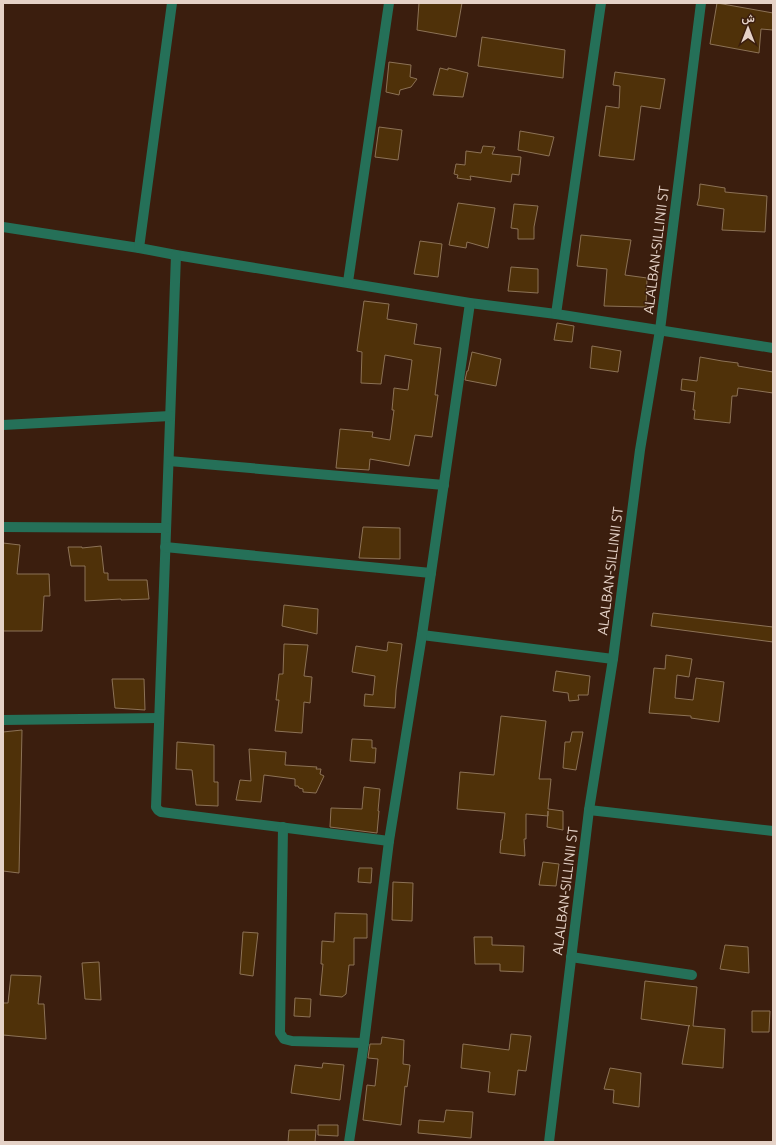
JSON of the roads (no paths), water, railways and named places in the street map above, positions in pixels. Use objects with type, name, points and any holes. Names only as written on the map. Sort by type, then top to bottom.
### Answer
[{"type":"street","points":[[139,248],[172,3]]},
{"type":"street","points":[[348,282],[389,3]]},
{"type":"street","points":[[556,314],[601,3]]},
{"type":"street","name":"ALALBAN-SILLINII ST","points":[[549,1142],[589,810],[613,659],[640,450],[660,330],[701,3]]},
{"type":"street","points":[[3,227],[470,302],[773,348]]},
{"type":"street","points":[[176,255],[156,807],[161,812],[389,841]]},
{"type":"street","points":[[349,1142],[364,1043],[389,841],[422,636],[470,302]]},
{"type":"street","points":[[3,425],[170,416]]},
{"type":"street","points":[[169,461],[444,485]]},
{"type":"street","points":[[3,527],[166,528]]},
{"type":"street","points":[[165,547],[431,573]]},
{"type":"street","points":[[422,636],[613,659]]},
{"type":"street","points":[[3,720],[159,718]]},
{"type":"street","points":[[589,810],[773,832]]},
{"type":"street","points":[[283,827],[280,1033],[284,1039],[292,1041],[364,1043]]},
{"type":"street","points":[[571,957],[692,975]]}]
